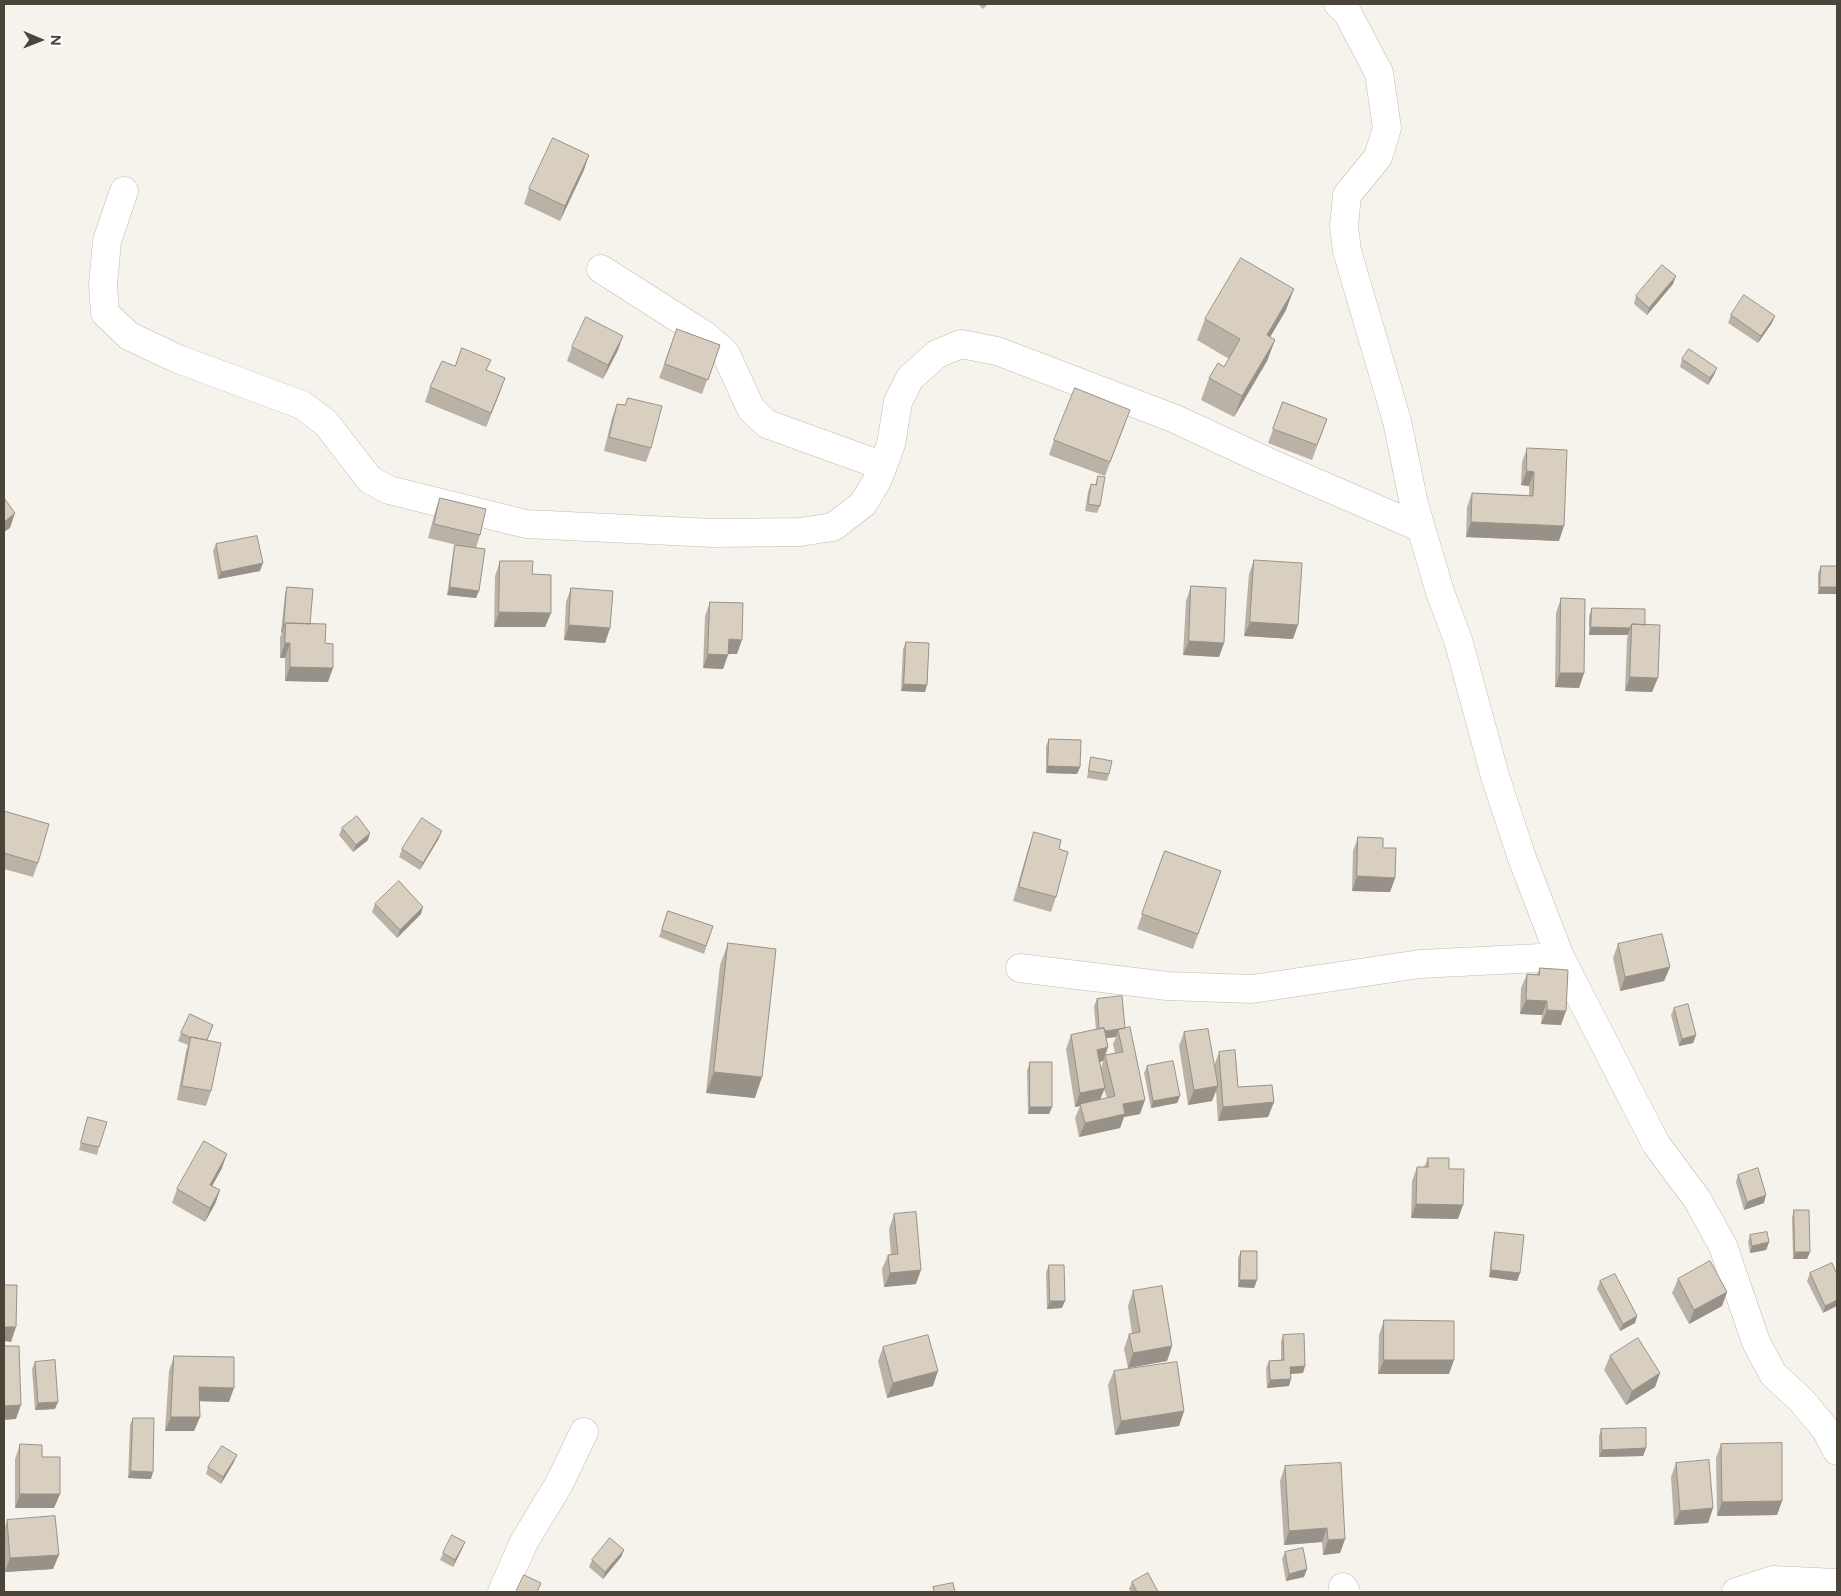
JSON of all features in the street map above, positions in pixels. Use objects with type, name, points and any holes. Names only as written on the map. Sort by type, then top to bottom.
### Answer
[{"type":"street","points":[[1338,4],[1347,12],[1379,73],[1387,128],[1378,157],[1347,195],[1344,226],[1352,270],[1397,421],[1414,504],[1458,640],[1495,776],[1522,858],[1560,957],[1656,1144],[1697,1199],[1723,1246],[1756,1342],[1773,1374],[1802,1401],[1826,1430],[1837,1451]]},
{"type":"street","points":[[124,191],[107,241],[102,285],[105,313],[129,336],[178,359],[302,405],[326,424],[370,480],[389,490],[479,514],[526,524],[713,533],[800,532],[833,527],[863,504],[883,466],[891,444],[898,402],[910,378],[937,354],[961,344],[998,351],[1173,418],[1266,461],[1421,528]]},
{"type":"street","points":[[601,269],[706,336],[726,354],[751,409],[767,424],[883,466]]},
{"type":"street","points":[[1020,968],[1167,986],[1252,989],[1420,964],[1560,957]]},
{"type":"street","points":[[502,1592],[524,1542],[559,1484],[584,1432]]},
{"type":"street","points":[[1736,1592],[1773,1580],[1837,1583]]},
{"type":"building","points":[[553,138],[589,155],[565,206],[529,189]]},
{"type":"building","points":[[1241,258],[1294,289],[1267,335],[1275,340],[1242,396],[1209,378],[1218,363],[1224,367],[1240,339],[1205,319]]},
{"type":"building","points":[[1662,265],[1676,276],[1649,308],[1636,296]]},
{"type":"building","points":[[1744,295],[1775,316],[1761,336],[1731,315]]},
{"type":"building","points":[[586,317],[623,336],[608,365],[572,347]]},
{"type":"building","points":[[677,329],[720,345],[708,380],[665,364]]},
{"type":"building","points":[[462,348],[491,360],[486,370],[505,378],[491,413],[430,387],[442,361],[455,366]]},
{"type":"building","points":[[1689,349],[1717,368],[1710,378],[1682,359]]},
{"type":"building","points":[[1075,388],[1130,410],[1110,462],[1054,440]]},
{"type":"building","points":[[628,398],[662,406],[651,448],[609,437],[617,404],[625,405]]},
{"type":"building","points":[[1283,402],[1327,419],[1317,445],[1273,429]]},
{"type":"building","points":[[1527,448],[1567,450],[1564,526],[1471,522],[1472,493],[1533,496],[1534,472],[1527,471]]},
{"type":"building","points":[[1098,476],[1105,477],[1100,506],[1088,504],[1091,484],[1096,485]]},
{"type":"building","points":[[4,498],[15,513],[4,522]]},
{"type":"building","points":[[440,498],[486,509],[480,535],[434,524]]},
{"type":"building","points":[[257,536],[263,563],[221,572],[216,544]]},
{"type":"building","points":[[455,545],[485,549],[479,591],[450,587]]},
{"type":"building","points":[[1254,560],[1302,563],[1298,625],[1250,622]]},
{"type":"building","points":[[500,561],[533,561],[532,574],[551,575],[551,613],[499,612]]},
{"type":"building","points":[[1821,566],[1837,566],[1837,587],[1820,587]]},
{"type":"building","points":[[1191,586],[1226,588],[1224,643],[1189,641]]},
{"type":"building","points":[[287,587],[313,589],[310,624],[286,623],[284,625]]},
{"type":"building","points":[[571,588],[613,591],[610,628],[569,625]]},
{"type":"building","points":[[1561,598],[1585,599],[1584,673],[1560,673]]},
{"type":"building","points":[[710,602],[743,603],[742,640],[729,639],[728,655],[708,654]]},
{"type":"building","points":[[1592,608],[1645,609],[1645,625],[1632,624],[1630,628],[1591,627]]},
{"type":"building","points":[[286,623],[326,624],[325,643],[333,644],[333,668],[290,667],[290,643],[285,643]]},
{"type":"building","points":[[1632,624],[1660,625],[1658,678],[1630,677]]},
{"type":"building","points":[[906,642],[929,643],[927,685],[904,684]]},
{"type":"building","points":[[1049,739],[1081,740],[1080,767],[1048,766]]},
{"type":"building","points":[[1091,757],[1112,761],[1109,774],[1089,771]]},
{"type":"building","points":[[4,811],[49,824],[38,863],[4,853]]},
{"type":"building","points":[[357,816],[370,833],[356,845],[342,828]]},
{"type":"building","points":[[422,818],[442,831],[423,863],[402,849]]},
{"type":"building","points":[[1034,832],[1061,840],[1059,849],[1068,852],[1056,897],[1019,887]]},
{"type":"building","points":[[1358,837],[1383,838],[1383,848],[1396,848],[1395,878],[1357,876]]},
{"type":"building","points":[[1165,851],[1221,871],[1198,934],[1142,914]]},
{"type":"building","points":[[399,881],[423,907],[400,930],[375,904]]},
{"type":"building","points":[[668,911],[713,926],[706,946],[662,930]]},
{"type":"building","points":[[1662,934],[1670,967],[1625,977],[1618,944]]},
{"type":"building","points":[[728,943],[776,949],[762,1077],[714,1072]]},
{"type":"building","points":[[1540,968],[1568,970],[1566,1011],[1547,1010],[1547,1001],[1526,1000],[1527,974],[1539,975]]},
{"type":"building","points":[[1122,996],[1125,1028],[1105,1031],[1104,1028],[1099,1029],[1097,999]]},
{"type":"building","points":[[1688,1004],[1696,1035],[1682,1039],[1674,1008]]},
{"type":"building","points":[[190,1014],[213,1025],[207,1040],[191,1038],[181,1033]]},
{"type":"building","points":[[1130,1027],[1145,1100],[1123,1104],[1125,1114],[1085,1123],[1080,1104],[1115,1096],[1105,1055],[1123,1052],[1118,1030]]},
{"type":"building","points":[[1104,1028],[1108,1047],[1097,1050],[1105,1088],[1080,1093],[1071,1035]]},
{"type":"building","points":[[1208,1029],[1218,1086],[1194,1090],[1184,1032]]},
{"type":"building","points":[[191,1037],[221,1043],[211,1091],[182,1086]]},
{"type":"building","points":[[1235,1050],[1238,1087],[1272,1085],[1274,1102],[1223,1107],[1219,1052]]},
{"type":"building","points":[[1173,1061],[1180,1096],[1153,1101],[1147,1066]]},
{"type":"building","points":[[1030,1062],[1052,1062],[1052,1107],[1030,1107]]},
{"type":"building","points":[[88,1117],[107,1122],[99,1147],[81,1143]]},
{"type":"building","points":[[204,1141],[227,1154],[210,1185],[220,1190],[210,1208],[177,1189]]},
{"type":"building","points":[[1428,1158],[1449,1158],[1449,1169],[1464,1169],[1463,1205],[1416,1204],[1417,1167],[1428,1167]]},
{"type":"building","points":[[1758,1168],[1766,1195],[1747,1202],[1738,1175]]},
{"type":"building","points":[[1794,1210],[1809,1210],[1810,1252],[1795,1252]]},
{"type":"building","points":[[916,1212],[921,1270],[890,1273],[888,1255],[898,1254],[894,1214]]},
{"type":"building","points":[[1495,1232],[1524,1235],[1520,1273],[1491,1270]]},
{"type":"building","points":[[1767,1232],[1769,1242],[1752,1246],[1750,1235]]},
{"type":"building","points":[[1241,1251],[1257,1251],[1257,1280],[1240,1280]]},
{"type":"building","points":[[1710,1261],[1727,1292],[1694,1310],[1678,1279]]},
{"type":"building","points":[[1832,1263],[1837,1274],[1837,1300],[1825,1306],[1810,1273]]},
{"type":"building","points":[[1049,1265],[1064,1265],[1065,1301],[1050,1301]]},
{"type":"building","points":[[1615,1274],[1637,1316],[1623,1324],[1600,1281]]},
{"type":"building","points":[[4,1285],[17,1285],[16,1327],[4,1327]]},
{"type":"building","points":[[1162,1286],[1172,1346],[1133,1353],[1129,1334],[1140,1332],[1133,1291]]},
{"type":"building","points":[[1384,1320],[1454,1321],[1454,1360],[1384,1360]]},
{"type":"building","points":[[1304,1334],[1305,1366],[1290,1367],[1291,1379],[1270,1380],[1269,1361],[1284,1360],[1283,1335]]},
{"type":"building","points":[[928,1335],[938,1371],[893,1383],[883,1347]]},
{"type":"building","points":[[1638,1338],[1660,1373],[1632,1391],[1610,1356]]},
{"type":"building","points":[[4,1346],[19,1346],[21,1405],[4,1406]]},
{"type":"building","points":[[174,1356],[234,1357],[234,1388],[199,1387],[200,1417],[171,1417]]},
{"type":"building","points":[[55,1360],[58,1402],[38,1403],[35,1362]]},
{"type":"building","points":[[1177,1362],[1184,1411],[1121,1421],[1114,1371]]},
{"type":"building","points":[[133,1418],[154,1418],[153,1472],[131,1471]]},
{"type":"building","points":[[1646,1428],[1646,1448],[1602,1450],[1601,1429]]},
{"type":"building","points":[[1782,1443],[1782,1501],[1722,1502],[1721,1444]]},
{"type":"building","points":[[20,1444],[42,1445],[42,1457],[60,1457],[60,1494],[20,1494]]},
{"type":"building","points":[[222,1446],[237,1455],[223,1477],[208,1467]]},
{"type":"building","points":[[1709,1460],[1713,1508],[1680,1511],[1676,1463]]},
{"type":"building","points":[[1341,1463],[1345,1539],[1328,1540],[1327,1528],[1289,1531],[1285,1466]]},
{"type":"building","points":[[55,1516],[59,1555],[10,1558],[7,1520]]},
{"type":"building","points":[[452,1535],[465,1542],[455,1560],[443,1553]]},
{"type":"building","points":[[610,1538],[624,1550],[605,1572],[592,1560]]},
{"type":"building","points":[[1303,1548],[1307,1569],[1289,1574],[1285,1552]]},
{"type":"building","points":[[1148,1573],[1158,1592],[1137,1592],[1132,1582]]},
{"type":"building","points":[[524,1575],[541,1583],[537,1592],[516,1592]]},
{"type":"building","points":[[953,1583],[955,1592],[934,1592],[933,1587]]}]
